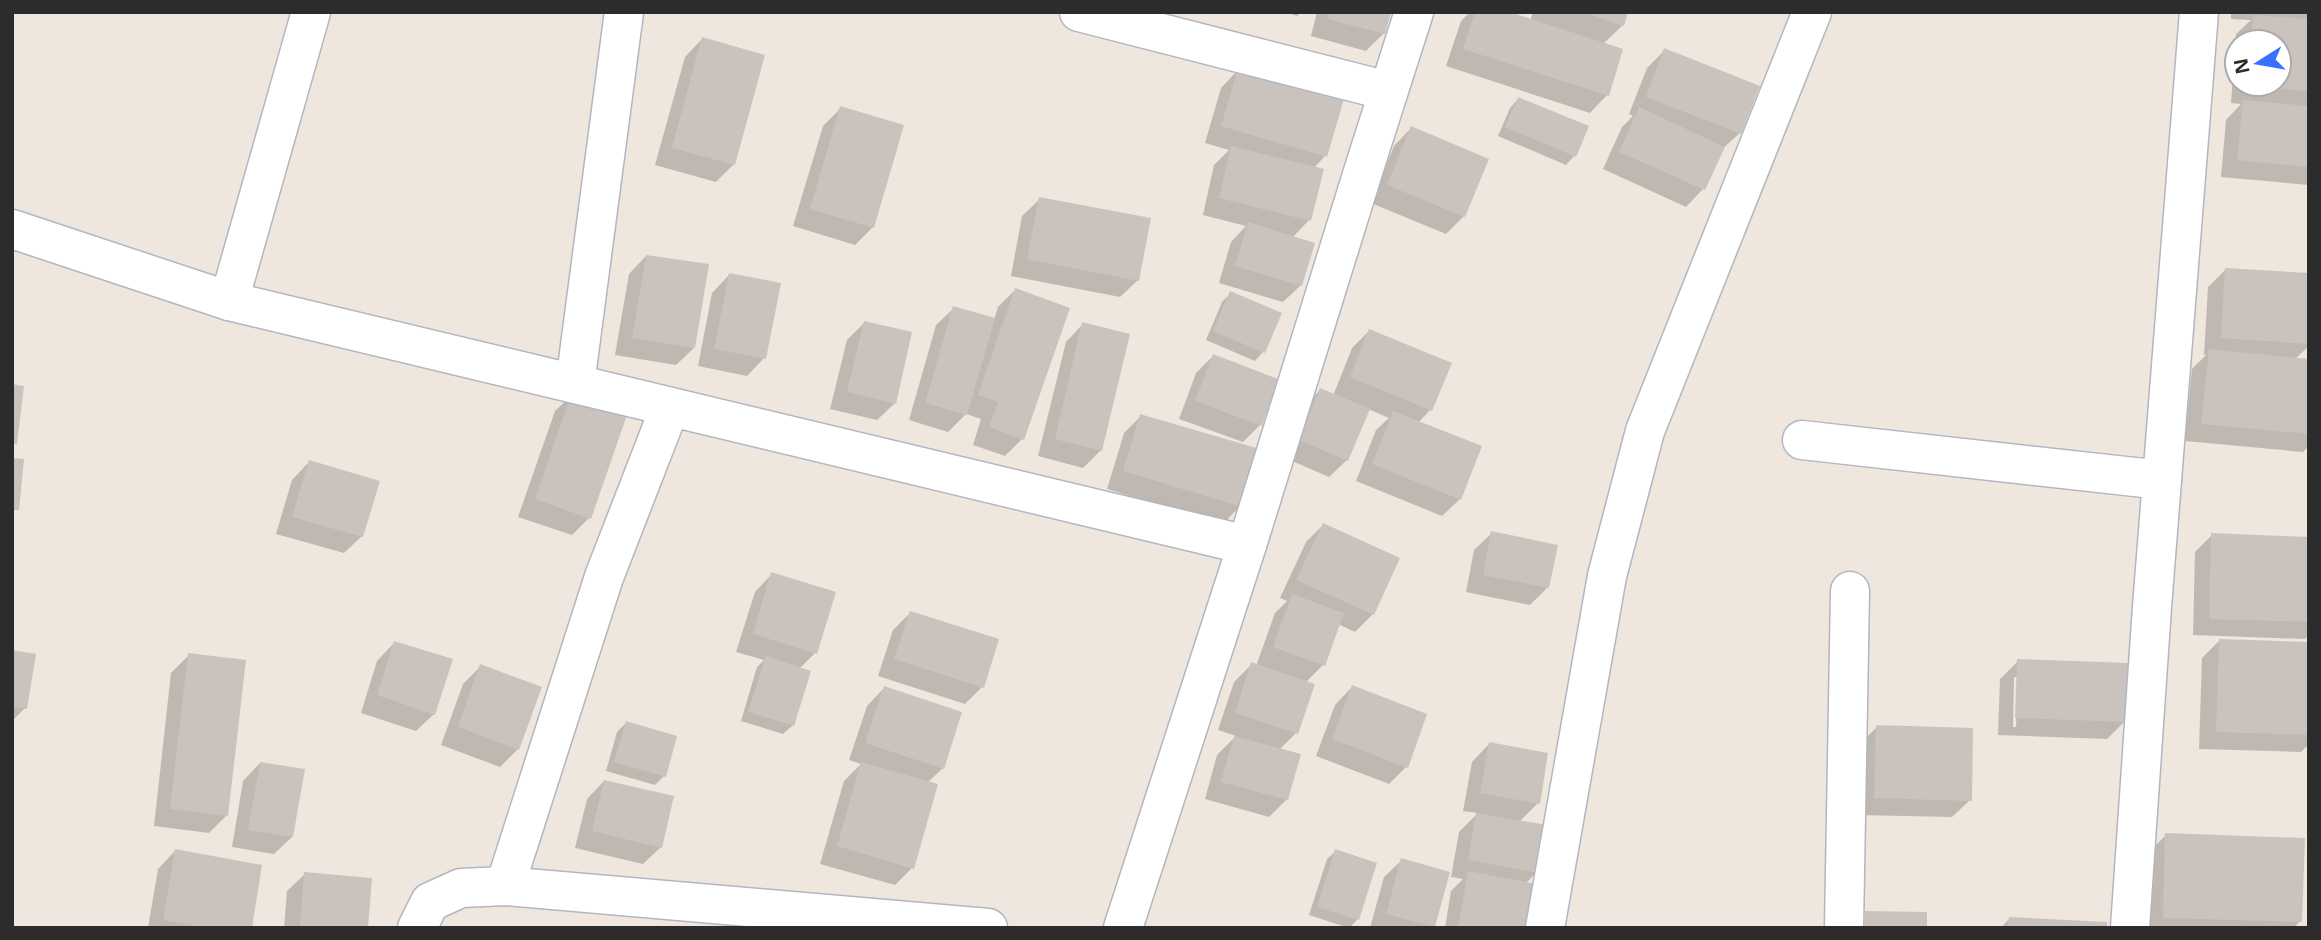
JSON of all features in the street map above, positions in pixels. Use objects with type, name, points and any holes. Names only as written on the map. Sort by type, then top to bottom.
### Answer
[{"type":"street","points":[[229,301],[311,12]]},
{"type":"street","points":[[575,384],[624,12]]},
{"type":"street","points":[[1079,12],[1388,91]]},
{"type":"street","points":[[1123,928],[1247,545],[1414,12]]},
{"type":"street","points":[[1545,928],[1607,576],[1646,431],[1812,12]]},
{"type":"street","points":[[2130,928],[2199,12]]},
{"type":"street","points":[[12,229],[229,301],[1247,545]]},
{"type":"street","points":[[505,886],[604,577],[670,407]]},
{"type":"street","points":[[1802,440],[2162,480]]},
{"type":"street","points":[[1844,928],[1850,591]]},
{"type":"street","points":[[417,928],[430,902],[460,888],[505,886],[988,928]]},
{"type":"building","points":[[1329,12],[1391,12],[1385,34],[1327,19]]},
{"type":"building","points":[[1475,12],[1510,12],[1623,49],[1609,96],[1463,49]]},
{"type":"building","points":[[1583,12],[1628,12],[1624,26]]},
{"type":"building","points":[[2253,15],[2309,19],[2309,91],[2293,90],[2293,28],[2252,28]]},
{"type":"building","points":[[702,37],[765,55],[735,165],[672,148]]},
{"type":"building","points":[[1664,48],[1760,86],[1741,134],[1646,97]]},
{"type":"building","points":[[1238,68],[1344,99],[1327,157],[1221,126]]},
{"type":"building","points":[[1518,97],[1589,126],[1576,157],[1505,127]]},
{"type":"building","points":[[2243,100],[2309,106],[2309,167],[2237,160]]},
{"type":"building","points":[[840,106],[904,125],[874,228],[810,209]]},
{"type":"building","points":[[1639,107],[1725,147],[1705,190],[1619,152]]},
{"type":"building","points":[[1411,126],[1489,159],[1465,217],[1387,185]]},
{"type":"building","points":[[1231,146],[1324,169],[1311,221],[1219,198]]},
{"type":"building","points":[[1039,197],[1151,218],[1139,281],[1027,259]]},
{"type":"building","points":[[1248,222],[1315,243],[1302,286],[1235,266]]},
{"type":"building","points":[[646,255],[709,264],[695,348],[632,338]]},
{"type":"building","points":[[2225,268],[2309,273],[2309,344],[2221,338]]},
{"type":"building","points":[[729,273],[781,283],[766,359],[714,349]]},
{"type":"building","points":[[1015,288],[1070,308],[1024,440],[989,427],[998,402],[978,395]]},
{"type":"building","points":[[1230,291],[1282,313],[1265,353],[1213,331]]},
{"type":"building","points":[[953,306],[995,318],[967,415],[925,403]]},
{"type":"building","points":[[864,321],[912,332],[896,404],[847,392]]},
{"type":"building","points":[[1082,322],[1130,334],[1102,451],[1055,439]]},
{"type":"building","points":[[1369,329],[1452,363],[1432,411],[1350,377]]},
{"type":"building","points":[[2209,349],[2309,359],[2309,434],[2201,424]]},
{"type":"building","points":[[1213,354],[1278,379],[1262,426],[1195,401]]},
{"type":"building","points":[[12,384],[24,386],[17,444],[12,443]]},
{"type":"building","points":[[1320,388],[1370,409],[1348,461],[1299,440]]},
{"type":"building","points":[[572,392],[628,412],[591,519],[535,499]]},
{"type":"building","points":[[1393,411],[1482,446],[1461,500],[1372,464]]},
{"type":"building","points":[[1140,414],[1260,449],[1242,507],[1123,471]]},
{"type":"building","points":[[12,458],[24,459],[19,510],[12,510]]},
{"type":"building","points":[[309,460],[380,481],[363,537],[292,517]]},
{"type":"building","points":[[1323,523],[1400,558],[1374,615],[1296,580]]},
{"type":"building","points":[[1491,531],[1558,545],[1549,588],[1483,575]]},
{"type":"building","points":[[2211,533],[2309,537],[2309,622],[2209,619]]},
{"type":"building","points":[[771,572],[836,592],[817,654],[753,634]]},
{"type":"building","points":[[1292,594],[1344,613],[1325,666],[1273,647]]},
{"type":"building","points":[[910,611],[999,639],[984,688],[894,659]]},
{"type":"building","points":[[2219,639],[2309,642],[2309,735],[2216,732]]},
{"type":"building","points":[[394,641],[453,659],[435,715],[377,695]]},
{"type":"building","points":[[12,650],[36,654],[27,709],[12,707]]},
{"type":"building","points":[[188,653],[246,660],[228,816],[170,809]]},
{"type":"building","points":[[766,656],[811,671],[794,726],[748,712]]},
{"type":"building","points":[[2017,659],[2129,663],[2127,722],[2015,718]]},
{"type":"building","points":[[1251,662],[1315,684],[1298,734],[1235,713]]},
{"type":"building","points":[[480,664],[542,687],[519,750],[458,727]]},
{"type":"building","points":[[1352,685],[1427,714],[1408,768],[1332,739]]},
{"type":"building","points":[[884,686],[962,712],[944,769],[865,743]]},
{"type":"building","points":[[626,721],[677,736],[666,777],[614,762]]},
{"type":"building","points":[[1876,725],[1973,728],[1972,801],[1874,798]]},
{"type":"building","points":[[1234,736],[1301,754],[1288,800],[1221,782]]},
{"type":"building","points":[[1489,742],[1548,753],[1540,804],[1480,793]]},
{"type":"building","points":[[260,762],[305,769],[293,837],[248,830]]},
{"type":"building","points":[[861,762],[938,784],[914,869],[837,846]]},
{"type":"building","points":[[604,780],[674,796],[662,848],[592,831]]},
{"type":"building","points":[[1476,813],[1547,825],[1539,873],[1468,860]]},
{"type":"building","points":[[2165,833],[2305,838],[2302,922],[2163,918]]},
{"type":"building","points":[[175,849],[262,865],[252,928],[205,928],[163,920]]},
{"type":"building","points":[[1335,849],[1377,863],[1359,920],[1317,907]]},
{"type":"building","points":[[1401,858],[1450,872],[1435,927],[1386,914]]},
{"type":"building","points":[[1468,871],[1536,884],[1529,928],[1458,928]]},
{"type":"building","points":[[304,872],[372,878],[368,928],[300,928]]},
{"type":"building","points":[[1865,911],[1927,912],[1927,928],[1864,928]]},
{"type":"building","points":[[2009,917],[2107,922],[2107,928],[2008,928]]}]
